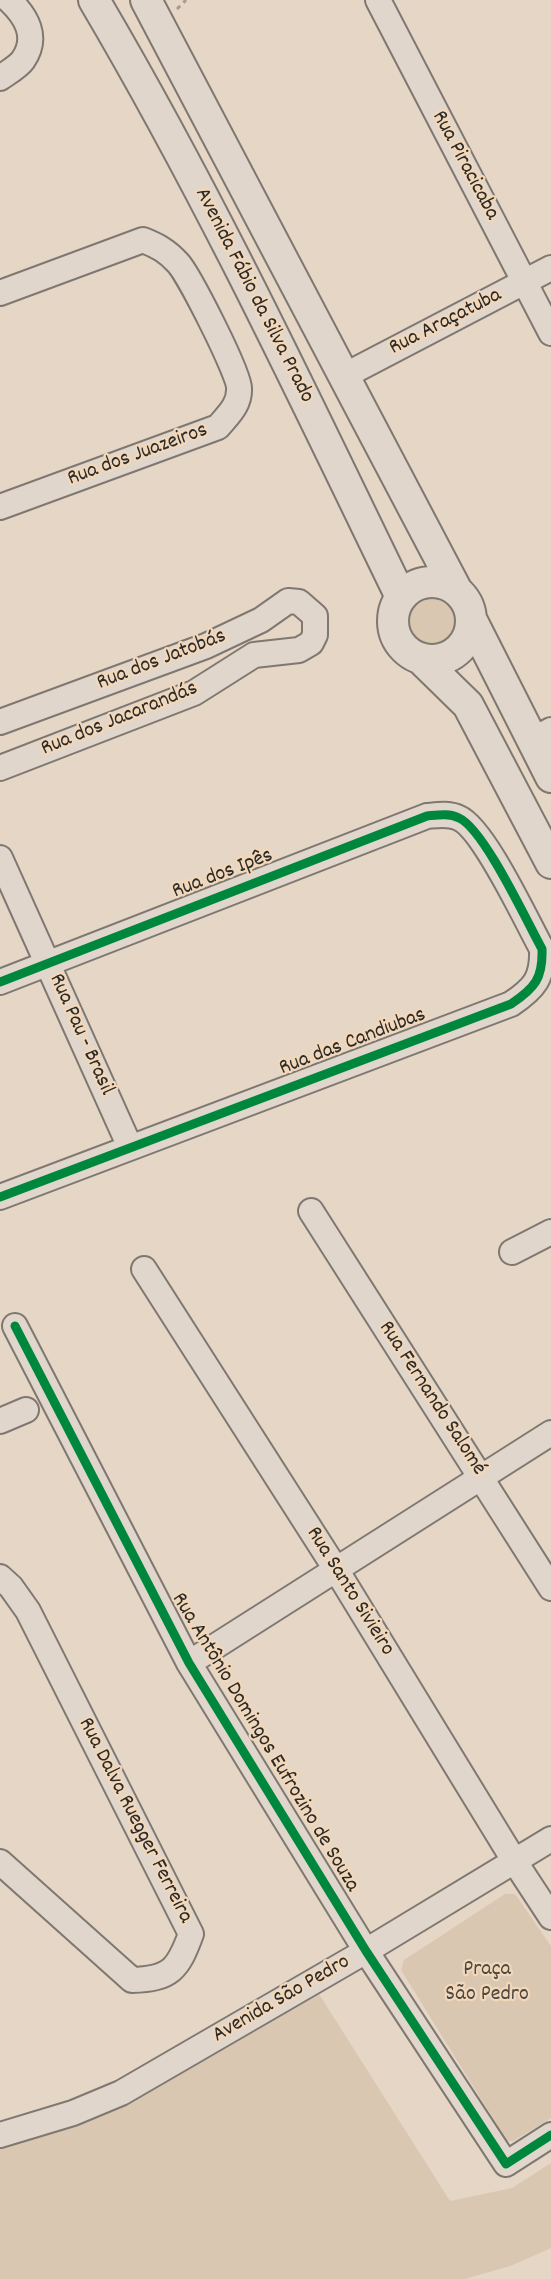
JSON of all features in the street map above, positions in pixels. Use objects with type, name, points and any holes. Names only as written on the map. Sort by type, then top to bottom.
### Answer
[{"type":"main road","name":"Avenida Fábio da Silva Prado","points":[[94,0],[158,108],[275,337],[401,597]]},
{"type":"main road","name":"Avenida Fábio da Silva Prado","points":[[146,0],[342,377],[456,589]]},
{"type":"main road","points":[[471,619],[469,636],[456,653],[439,660],[421,659],[409,654],[394,633],[392,620],[401,597],[422,583],[439,582],[456,589],[467,603],[471,619],[541,735],[551,777]]},
{"type":"main road","points":[[421,659],[468,705],[551,863]]},
{"type":"street","points":[[0,78],[23,61],[30,32],[23,13],[9,0]]},
{"type":"street","name":"Rua Piracicaba","points":[[378,0],[551,333]]},
{"type":"street","name":"Rua dos Juazeiros","points":[[0,292],[143,240],[164,249],[180,265],[228,359],[239,387],[237,405],[218,427],[0,507]]},
{"type":"street","name":"Rua Araçatuba","points":[[342,377],[551,268]]},
{"type":"street","name":"Rua dos Jatobás","points":[[0,722],[206,646],[261,620],[288,601],[299,602],[315,616]]},
{"type":"street","name":"Rua dos Jacarandás","points":[[0,768],[194,693],[254,655],[300,650],[311,643],[315,635],[315,616]]},
{"type":"street","name":"Rua dos Ipês","points":[[0,982],[427,816],[446,814],[461,818]]},
{"type":"street","name":"Rua das Candiubas","points":[[0,1197],[511,1004],[525,995],[535,984],[543,968],[542,949],[482,840],[461,818]]},
{"type":"street","name":"Rua Pau - Brasil","points":[[0,858],[130,1147]]},
{"type":"street","name":"Rua Fernando Salomé","points":[[311,1211],[551,1588]]},
{"type":"street","points":[[512,1251],[551,1232]]},
{"type":"street","name":"Rua Santo Sivieiro","points":[[144,1269],[337,1571],[551,1917]]},
{"type":"street","name":"Rua Antônio Domingos Eufrozino de Souza","points":[[15,1326],[189,1663],[366,1952],[506,2164],[551,2135]]},
{"type":"street","points":[[0,1421],[26,1410]]},
{"type":"street","points":[[189,1663],[551,1433]]},
{"type":"street","name":"Rua Dalva Ruegger Ferreira","points":[[0,1577],[11,1587],[28,1611],[191,1934],[180,1963],[154,1980],[132,1980],[0,1862]]},
{"type":"street","name":"Avenida São Pedro","points":[[0,2135],[73,2113],[121,2093],[366,1952],[551,1839]]},
{"type":"green space","points":[[431,593],[442,595],[451,601],[457,610],[459,621],[457,632],[451,641],[442,647],[431,649],[420,647],[411,641],[405,632],[403,621],[405,610],[411,601],[420,595]]},
{"type":"green space","name":"Praça São Pedro","points":[[505,1894],[515,1894],[551,1946],[551,2118],[513,2141],[507,2141],[401,1970],[404,1960]]},
{"type":"green space","points":[[319,1994],[450,2201],[512,2188],[551,2163],[551,2248],[510,2266],[465,2279],[0,2279],[0,2146],[79,2124],[128,2103]]},
{"type":"cycle path","points":[[0,982],[427,816],[439,815],[459,818],[480,839],[542,949],[541,968],[536,981],[526,993],[511,1004],[0,1197]]},
{"type":"cycle path","points":[[15,1326],[189,1663],[366,1951],[506,2164],[551,2135]]}]
